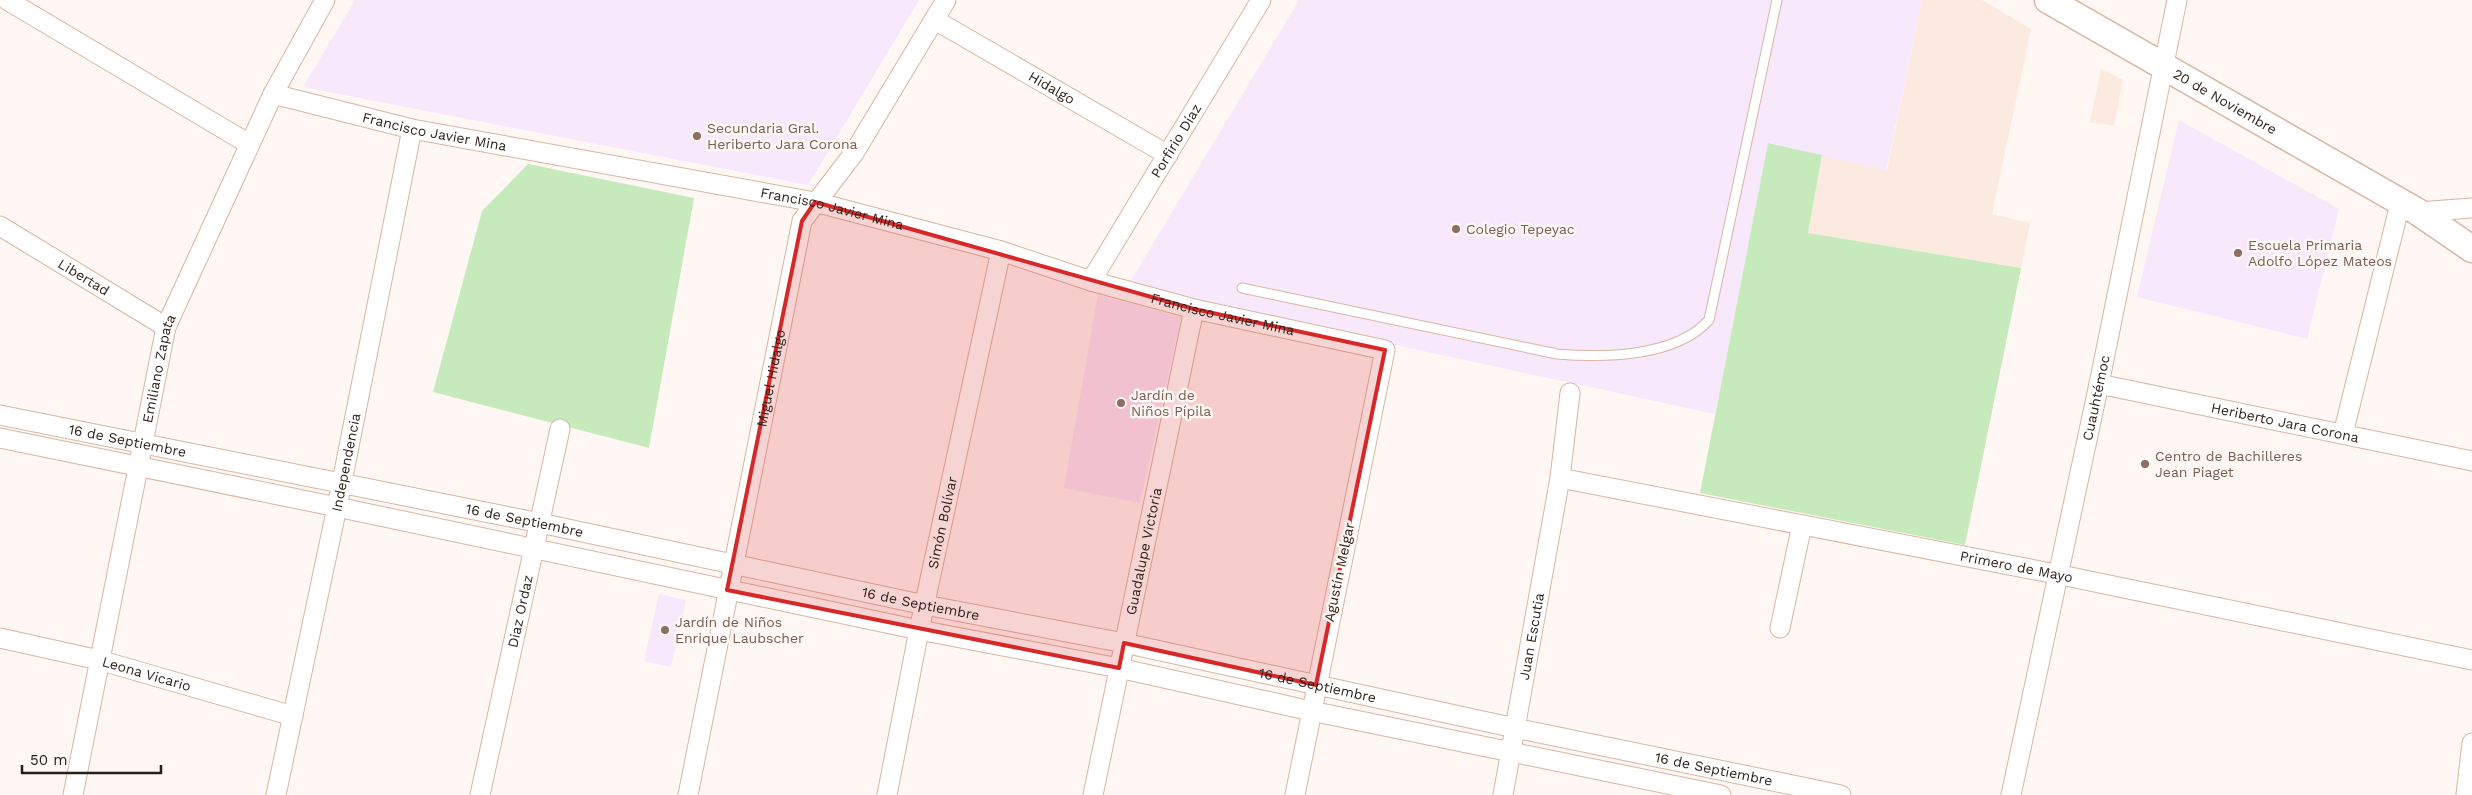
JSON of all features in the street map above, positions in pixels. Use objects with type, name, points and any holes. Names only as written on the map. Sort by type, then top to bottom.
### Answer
[{"type":"main road","name":"20 de Noviembre","points":[[2048,0],[2163,68],[2409,208],[2472,248]]},
{"type":"street","points":[[7,0],[249,144]]},
{"type":"street","name":"Emiliano Zapata","points":[[73,795],[166,327],[273,94],[325,0]]},
{"type":"street","name":"Miguel Hidalgo","points":[[688,795],[727,590],[802,221],[854,153],[946,0]]},
{"type":"street","name":"Porfirio Díaz","points":[[1091,281],[1261,0]]},
{"type":"street","name":"Cuauhtémoc","points":[[2011,795],[2056,574],[2099,384],[2177,0]]},
{"type":"street","name":"Hidalgo","points":[[935,20],[1168,155]]},
{"type":"street","name":"Francisco Javier Mina","points":[[273,94],[412,129],[815,202],[1001,251],[1091,281],[1194,309],[1384,350]]},
{"type":"street","name":"Independencia","points":[[276,795],[342,482],[412,129]]},
{"type":"street","points":[[2344,434],[2409,208],[2472,208]]},
{"type":"street","name":"Libertad","points":[[0,226],[166,327]]},
{"type":"street","name":"Simón Bolívar","points":[[887,795],[919,630],[1001,251]]},
{"type":"street","name":"Guadalupe Victoria","points":[[1093,795],[1194,309]]},
{"type":"street","name":"Agustín Melgar","points":[[1294,795],[1384,350]]},
{"type":"street","name":"Heriberto Jara Corona","points":[[2099,384],[2472,461]]},
{"type":"street","name":"Juan Escutia","points":[[1503,795],[1560,478],[1570,393]]},
{"type":"street","name":"16 de Septiembre","points":[[0,414],[142,441],[540,523],[733,566],[1124,643],[1515,728],[1841,795]]},
{"type":"street","name":"Diaz Ordaz","points":[[480,795],[560,429]]},
{"type":"street","name":"16 de Septiembre","points":[[0,438],[337,506],[919,630],[1119,668],[1311,711],[1721,795]]},
{"type":"street","name":"Primero de Mayo","points":[[1560,478],[2056,574],[2472,660]]},
{"type":"street","points":[[1780,628],[1802,525]]},
{"type":"street","name":"Leona Vicario","points":[[0,638],[99,660],[293,716]]},
{"type":"street","points":[[2466,795],[2472,743]]},
{"type":"street","points":[[1730,795],[1734,773]]},
{"type":"lane","points":[[1242,288],[1557,354],[1591,357],[1655,350],[1700,331],[1709,320],[1777,0]]},
{"type":"highlighted area","points":[[815,202],[1194,309],[1385,350],[1316,685],[1124,643],[1119,668],[727,590],[802,221]]},
{"type":"shaded area","name":"Secundaria Gral. Heriberto Jara Corona","points":[[355,0],[919,0],[808,185],[303,87]]},
{"type":"shaded area","name":"Colegio Tepeyac","points":[[1299,0],[1922,0],[1886,171],[1768,143],[1715,414],[1127,287]]},
{"type":"shaded area","points":[[1922,0],[1982,0],[2031,29],[1992,214],[2030,223],[2021,268],[1808,233],[1822,155],[1887,170]]},
{"type":"shaded area","points":[[2101,69],[2123,80],[2114,126],[2090,122]]},
{"type":"shaded area","name":"Escuela Primaria Adolfo López Mateos","points":[[2179,120],[2339,209],[2307,339],[2137,297]]},
{"type":"shaded area","name":"Jardín de Niños Pípila","points":[[1098,295],[1181,317],[1140,503],[1064,488]]},
{"type":"shaded area","name":"Jardín de Niños Enrique Laubscher","points":[[659,594],[686,600],[671,667],[644,661]]},
{"type":"green space","points":[[1768,143],[1822,155],[1808,233],[2021,268],[1965,545],[1700,493]]},
{"type":"green space","points":[[528,164],[694,198],[649,448],[433,392],[482,211]]},
{"type":"place","name":"Secundaria Gral. Heriberto Jara Corona","points":[[697,136]]},
{"type":"place","name":"Colegio Tepeyac","points":[[1456,229]]},
{"type":"place","name":"Escuela Primaria Adolfo López Mateos","points":[[2238,253]]},
{"type":"place","name":"Jardín de Niños Pípila","points":[[1121,403]]},
{"type":"place","name":"Centro de Bachilleres Jean Piaget","points":[[2145,464]]},
{"type":"place","name":"Jardín de Niños Enrique Laubscher","points":[[665,630]]}]
